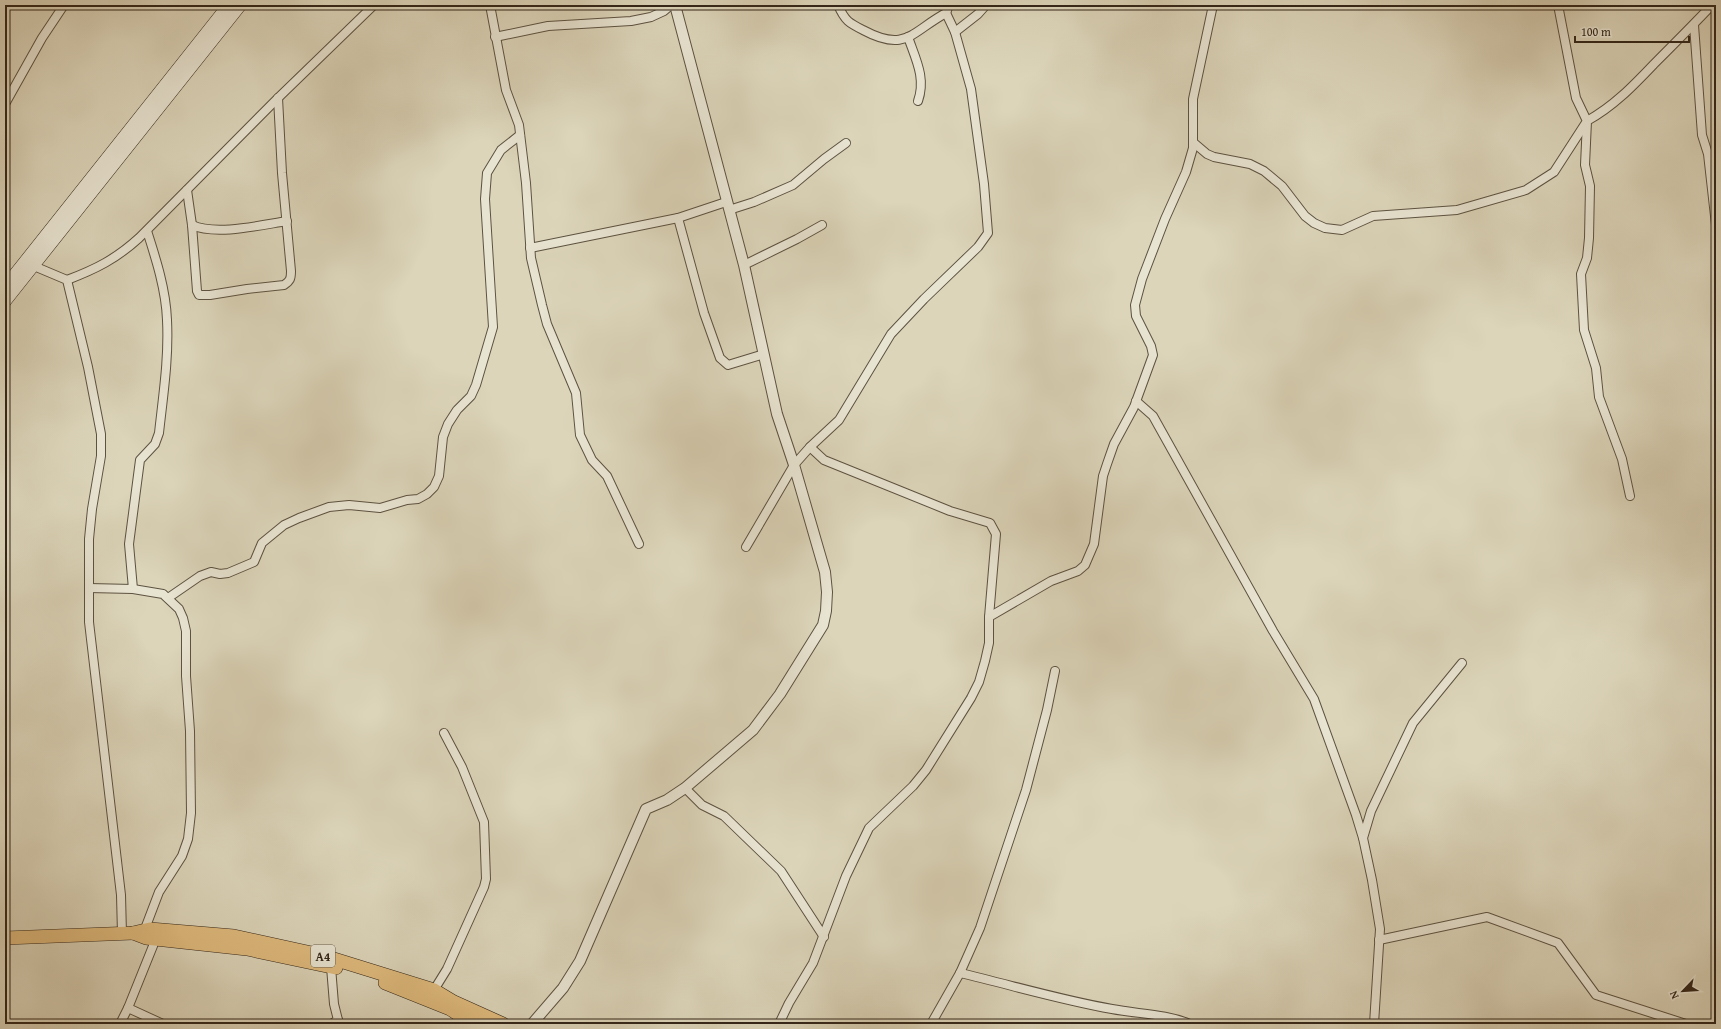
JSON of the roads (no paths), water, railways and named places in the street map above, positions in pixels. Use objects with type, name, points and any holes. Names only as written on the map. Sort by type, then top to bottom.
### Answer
[{"type":"highway","name":"A4","points":[[5,938],[135,934],[234,936],[321,955],[434,990],[473,1024]]},
{"type":"highway","name":"A4","points":[[158,935],[247,949],[331,967],[452,1005],[503,1024]]},
{"type":"main road","points":[[174,80],[228,5]]},
{"type":"main road","points":[[6,300],[35,267],[78,203],[126,139],[174,80],[241,5]]},
{"type":"main road","points":[[5,286],[24,261],[78,203]]},
{"type":"street","points":[[5,104],[42,38],[64,5]]},
{"type":"street","points":[[24,261],[67,280],[103,266],[120,255],[147,231],[278,98],[374,5]]},
{"type":"street","points":[[490,5],[506,90],[519,125],[526,183],[530,248],[547,324],[563,358],[576,393],[580,435],[592,460],[607,476],[639,544]]},
{"type":"street","points":[[495,37],[548,26],[631,21],[651,17],[664,11],[671,5]]},
{"type":"street","points":[[532,1024],[563,988],[580,961],[646,809],[667,800],[685,788],[753,730],[780,694],[823,624],[826,611],[827,592],[825,572],[794,465],[777,414],[744,265],[675,5]]},
{"type":"street","points":[[746,547],[794,465],[810,447],[839,420],[891,334],[924,299],[978,247],[988,233],[984,184],[971,89],[948,9],[908,37],[898,41],[881,39],[847,21],[838,5]]},
{"type":"street","points":[[955,32],[978,14],[986,5]]},
{"type":"street","points":[[989,617],[1052,581],[1078,571],[1085,565],[1094,544],[1103,476],[1114,444],[1136,401],[1154,352],[1136,316],[1136,299],[1164,219],[1186,172],[1194,143],[1194,99],[1213,5]]},
{"type":"street","points":[[1558,5],[1567,44],[1576,98],[1587,121],[1585,165],[1590,186],[1587,258],[1581,274],[1584,330],[1596,368],[1599,396],[1622,459],[1630,496]]},
{"type":"street","points":[[1194,143],[1207,154],[1214,157],[1250,164],[1264,171],[1282,186],[1305,216],[1314,223],[1325,228],[1342,230],[1373,216],[1457,210],[1526,190],[1554,172],[1587,121],[1604,111],[1625,95],[1712,5]]},
{"type":"street","points":[[1694,25],[1702,136],[1708,154],[1716,225]]},
{"type":"street","points":[[908,37],[921,78],[921,91],[918,101]]},
{"type":"street","points":[[186,190],[192,225],[197,291],[199,295],[204,296],[284,285],[289,282],[291,278],[291,271],[278,98]]},
{"type":"street","points":[[168,598],[200,576],[211,572],[220,574],[228,573],[254,562],[262,543],[284,524],[329,507],[349,505],[380,508],[407,500],[418,500],[434,487],[439,476],[443,437],[448,424],[457,410],[471,396],[476,385],[493,327],[485,199],[487,173],[501,150],[520,135]]},
{"type":"street","points":[[530,248],[678,218],[728,206],[754,202],[793,186],[824,159],[846,143]]},
{"type":"street","points":[[678,218],[704,313],[720,358],[728,365],[764,354]]},
{"type":"street","points":[[192,225],[201,229],[212,229],[244,227],[287,221]]},
{"type":"street","points":[[744,265],[797,240],[822,225]]},
{"type":"street","points":[[133,589],[129,544],[140,460],[155,444],[159,433],[166,361],[167,320],[164,295],[147,231]]},
{"type":"street","points":[[67,280],[88,367],[101,434],[101,456],[92,509],[89,539],[89,622],[121,895],[135,934]]},
{"type":"street","points":[[1136,401],[1153,416],[1273,631],[1314,699],[1356,815],[1363,838],[1372,880],[1380,929],[1374,1024]]},
{"type":"street","points":[[779,1024],[789,1003],[813,963],[846,876],[869,828],[913,786],[926,770],[971,698],[979,682],[989,643],[989,617],[996,534],[990,523],[950,511],[824,460],[810,447]]},
{"type":"street","points":[[89,588],[133,589],[163,594],[179,609],[186,631],[186,676],[190,731],[190,826],[188,839],[182,856],[135,934]]},
{"type":"street","points":[[1363,838],[1371,811],[1413,723],[1462,663]]},
{"type":"street","points":[[931,1024],[960,973],[980,928],[1024,797],[1047,710],[1055,671]]},
{"type":"street","points":[[434,990],[447,969],[486,879],[484,822],[462,767],[444,734]]},
{"type":"street","points":[[685,788],[702,805],[724,816],[781,871],[824,937]]},
{"type":"street","points":[[1379,940],[1487,917],[1558,943],[1596,995],[1686,1024]]},
{"type":"street","points":[[120,1024],[158,935]]},
{"type":"street","points":[[331,967],[332,992],[336,1023]]},
{"type":"street","points":[[960,973],[1079,1002],[1179,1019],[1190,1024]]},
{"type":"street","points":[[128,1008],[163,1024]]}]
